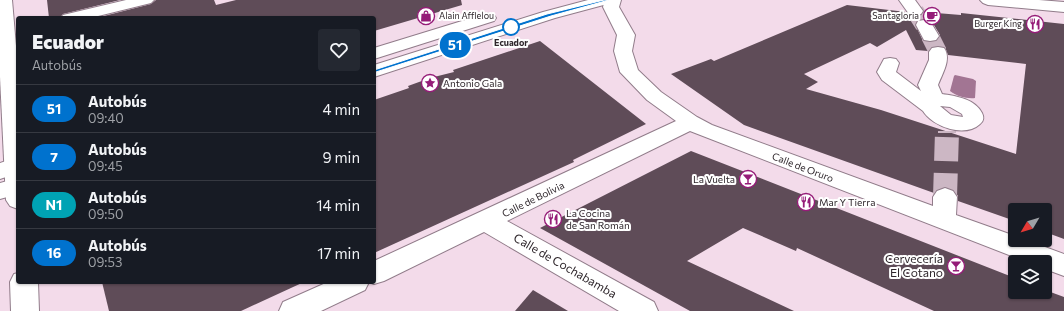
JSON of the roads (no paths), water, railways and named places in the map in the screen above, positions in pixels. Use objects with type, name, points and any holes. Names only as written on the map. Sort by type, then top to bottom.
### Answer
[{"type":"street","points":[[4,0],[8,32],[12,181]]},
{"type":"street","points":[[78,16],[146,0]]},
{"type":"street","points":[[376,53],[547,0]]},
{"type":"street","points":[[376,70],[549,15],[606,0]]},
{"type":"street","name":"Calle de Oruro","points":[[613,0],[611,7],[626,35],[623,51],[629,72],[654,96],[690,122],[705,130],[1064,265]]},
{"type":"street","points":[[988,0],[1064,7]]},
{"type":"street","points":[[890,63],[886,72],[889,76],[932,104],[950,101],[958,103],[971,112],[974,116],[973,120],[969,123],[946,126],[932,112],[932,104],[928,85],[938,60],[931,38]]},
{"type":"street","name":"Calle de Bolivia","points":[[376,272],[486,221],[690,122]]},
{"type":"street","points":[[944,220],[945,197]]},
{"type":"street","name":"Calle de Cochabamba","points":[[486,221],[644,311]]},
{"type":"street","points":[[24,284],[26,311]]},
{"type":"street","points":[[293,311],[351,284]]},
{"type":"tunnel","points":[[915,11],[924,25]]},
{"type":"tunnel","points":[[930,36],[938,52]]},
{"type":"tunnel","points":[[945,197],[947,132]]},
{"type":"place","name":"Alain Afflelou","points":[[426,16]]},
{"type":"place","name":"Santagloria","points":[[932,16]]},
{"type":"place","name":"Burger King","points":[[1035,24]]},
{"type":"place","name":"Ecuador","points":[[511,27]]},
{"type":"place","name":"Antonio Gala","points":[[430,83]]},
{"type":"place","name":"La Vuelta","points":[[748,179]]},
{"type":"place","name":"Mar Y Tierra","points":[[806,202]]},
{"type":"place","name":"La Cocina de San Román","points":[[553,219]]},
{"type":"place","name":"Cervecería El Cotano","points":[[956,266]]}]
